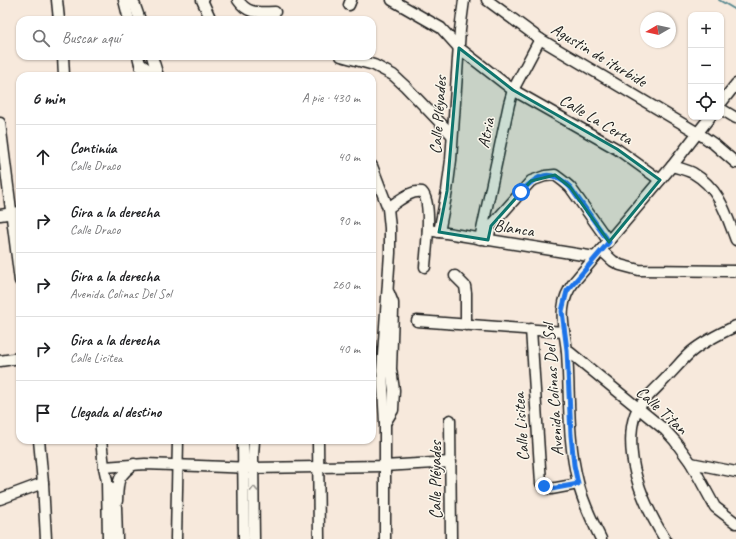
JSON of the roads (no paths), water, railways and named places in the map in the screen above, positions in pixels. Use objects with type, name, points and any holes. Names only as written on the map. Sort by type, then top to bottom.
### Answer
[{"type":"street","points":[[57,0],[59,16]]},
{"type":"street","points":[[124,0],[128,16]]},
{"type":"street","points":[[133,0],[139,16]]},
{"type":"street","points":[[202,0],[210,16]]},
{"type":"street","points":[[238,0],[246,10],[253,12],[275,12]]},
{"type":"street","points":[[392,0],[441,28],[459,48],[513,90]]},
{"type":"street","name":"Calle Pléyades","points":[[439,232],[451,160],[464,0]]},
{"type":"street","name":"Agustin de iturbide","points":[[487,0],[540,39],[698,133],[736,163]]},
{"type":"street","name":"Atria","points":[[484,240],[509,104],[513,90],[540,39]]},
{"type":"street","points":[[63,60],[64,72]]},
{"type":"street","points":[[139,60],[153,72]]},
{"type":"street","points":[[139,60],[142,72]]},
{"type":"street","points":[[153,60],[157,72]]},
{"type":"street","points":[[356,60],[374,65],[393,75],[452,135]]},
{"type":"street","points":[[724,99],[736,84]]},
{"type":"street","name":"Calle La Certa","points":[[513,90],[617,148],[660,180]]},
{"type":"street","points":[[724,111],[736,118]]},
{"type":"street","name":"Avenida Colinas Del Sol","points":[[601,539],[578,484],[574,465],[567,350],[562,311],[567,291],[672,166],[708,120]]},
{"type":"street","points":[[0,123],[16,213],[0,215]]},
{"type":"street","points":[[672,166],[692,173],[703,180],[715,192],[722,202],[736,240]]},
{"type":"street","points":[[376,176],[388,208],[390,253],[382,370],[385,539]]},
{"type":"street","points":[[484,240],[491,226],[531,181],[545,176],[555,176],[570,187],[609,242]]},
{"type":"street","points":[[388,208],[407,195],[415,192],[422,192],[426,195],[428,230],[425,267]]},
{"type":"street","name":"Blanca","points":[[428,230],[484,240],[598,254]]},
{"type":"street","points":[[598,254],[620,265],[639,270],[736,271]]},
{"type":"street","points":[[455,276],[465,286],[466,325]]},
{"type":"street","points":[[417,322],[564,332]]},
{"type":"street","points":[[665,539],[653,520],[644,499],[635,470],[631,447],[633,420],[638,408],[692,352],[707,341],[736,326]]},
{"type":"street","name":"Calle Lisitea","points":[[531,330],[542,483],[547,488],[551,489],[578,484]]},
{"type":"street","name":"Calle Titan","points":[[567,350],[654,420],[675,441],[715,507],[736,523]]},
{"type":"street","points":[[0,360],[16,358]]},
{"type":"street","name":"Calle Pléyades","points":[[450,420],[451,539]]},
{"type":"street","points":[[39,444],[46,539]]},
{"type":"street","points":[[101,444],[107,481],[116,507]]},
{"type":"street","points":[[176,539],[178,444]]},
{"type":"street","points":[[244,444],[248,468],[249,509],[254,539]]},
{"type":"street","points":[[248,468],[253,444]]},
{"type":"street","points":[[318,444],[318,539]]},
{"type":"street","points":[[104,467],[134,464],[248,468],[318,467],[384,466],[451,462]]},
{"type":"street","points":[[117,539],[116,507],[119,478],[122,473],[134,464]]},
{"type":"street","points":[[690,464],[736,472]]},
{"type":"street","points":[[107,481],[108,539]]},
{"type":"street","points":[[0,499],[43,483]]},
{"type":"street","points":[[244,539],[249,509]]},
{"type":"waterway","points":[[719,0],[736,10]]}]
